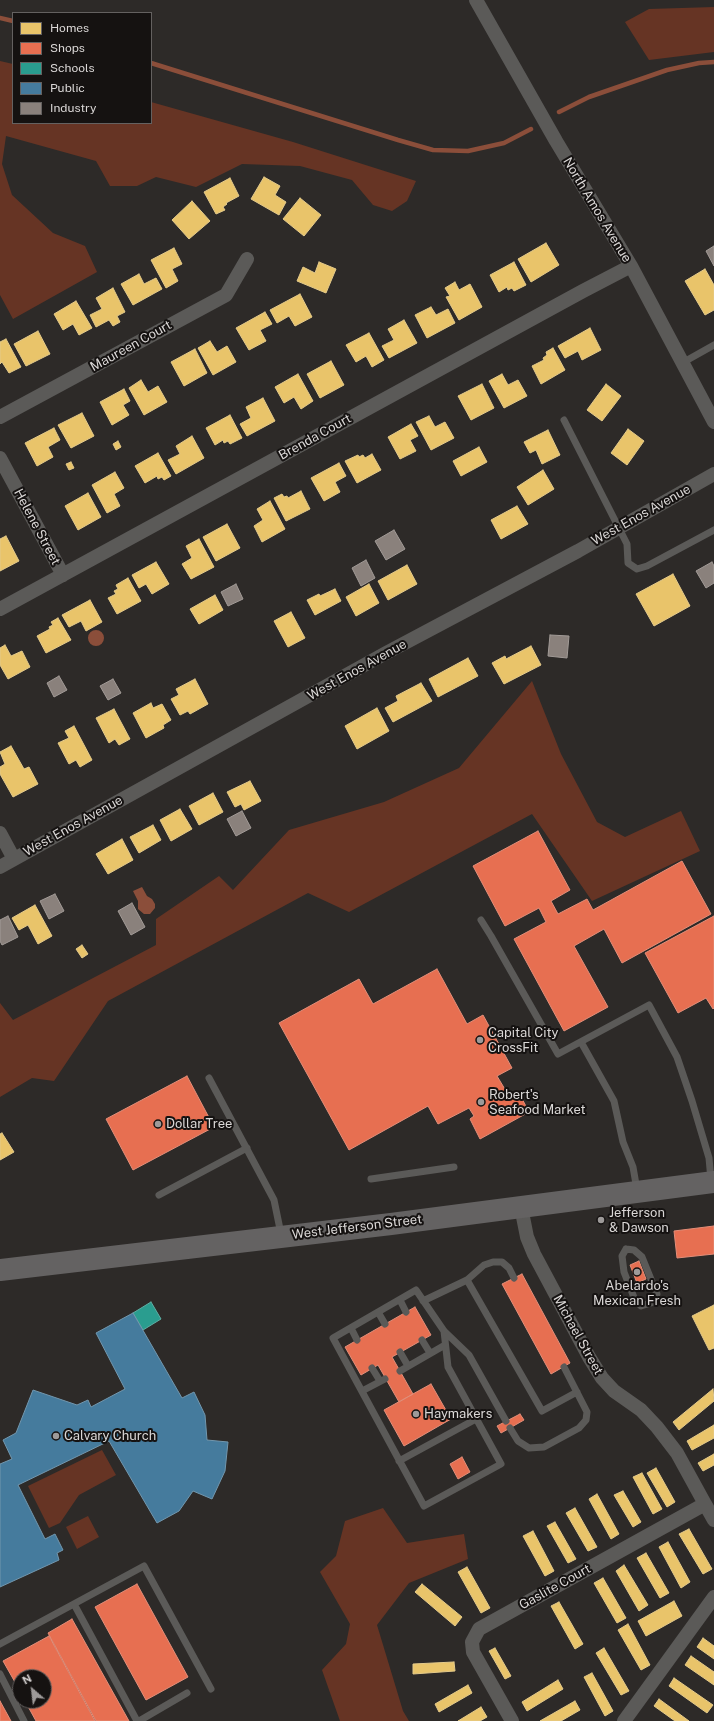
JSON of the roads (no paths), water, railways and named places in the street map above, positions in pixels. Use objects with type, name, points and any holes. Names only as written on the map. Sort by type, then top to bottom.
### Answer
[{"type":"main road","name":"West Jefferson Street","points":[[0,1270],[713,1182]]},
{"type":"street","name":"North Amos Avenue","points":[[476,0],[556,141],[631,266],[714,422]]},
{"type":"street","name":"Maureen Court","points":[[0,418],[226,295],[247,259]]},
{"type":"street","name":"Brenda Court","points":[[0,609],[631,266]]},
{"type":"street","name":"Helene Street","points":[[0,458],[63,575]]},
{"type":"street","name":"West Enos Avenue","points":[[0,867],[386,653],[618,528],[714,474]]},
{"type":"street","points":[[0,833],[14,859]]},
{"type":"street","name":"Michael Street","points":[[521,1206],[527,1237],[534,1254],[589,1357],[602,1378],[614,1391],[640,1410],[657,1427],[677,1453],[705,1504]]},
{"type":"street","points":[[705,1504],[714,1520]]},
{"type":"street","name":"Gaslite Court","points":[[512,1721],[473,1652],[472,1642],[479,1630],[705,1504]]},
{"type":"street","points":[[624,1721],[714,1598]]},
{"type":"lane","points":[[682,362],[714,345]]},
{"type":"lane","points":[[564,420],[627,544],[628,564],[637,569],[647,566],[714,530]]},
{"type":"lane","points":[[481,920],[558,1054],[649,1005],[677,1057],[709,1158],[713,1182]]},
{"type":"lane","points":[[581,1042],[614,1101],[624,1142],[633,1167],[637,1192]]},
{"type":"lane","points":[[209,1078],[274,1200],[281,1236]]},
{"type":"lane","points":[[159,1196],[247,1148]]},
{"type":"lane","points":[[371,1179],[454,1167]]},
{"type":"lane","points":[[626,1249],[634,1250],[642,1257],[657,1294],[654,1302],[641,1306],[635,1300],[624,1272],[622,1256],[626,1249]]},
{"type":"lane","points":[[423,1301],[467,1280],[484,1265],[493,1262],[502,1262],[509,1268],[514,1278]]},
{"type":"lane","points":[[467,1280],[542,1411],[577,1392]]},
{"type":"lane","points":[[444,1331],[448,1367],[501,1464],[424,1506],[333,1338],[416,1290],[444,1331],[469,1354],[506,1421]]},
{"type":"lane","points":[[400,1300],[406,1312]]},
{"type":"lane","points":[[378,1312],[385,1324]]},
{"type":"lane","points":[[351,1328],[357,1340]]},
{"type":"lane","points":[[422,1340],[430,1354]]},
{"type":"lane","points":[[400,1371],[445,1345]]},
{"type":"lane","points":[[400,1352],[408,1366]]},
{"type":"lane","points":[[510,1428],[518,1441],[529,1448],[544,1447],[579,1428],[586,1420],[587,1412],[564,1367]]},
{"type":"lane","points":[[362,1391],[383,1380],[372,1368]]},
{"type":"lane","points":[[399,1461],[476,1419]]},
{"type":"lane","points":[[0,1644],[144,1566],[211,1689]]},
{"type":"lane","points":[[74,1604],[138,1721],[187,1693]]},
{"type":"lane","points":[[0,1674],[3,1687],[24,1721]]},
{"type":"waterway","points":[[0,18],[12,21]]},
{"type":"waterway","points":[[559,112],[589,97],[667,70],[699,63],[714,62]]},
{"type":"waterway","points":[[152,63],[433,150],[468,151],[504,143],[531,129]]},
{"type":"place","name":"Capital City CrossFit","points":[[480,1040]]},
{"type":"place","name":"Robert's Seafood Market","points":[[481,1102]]},
{"type":"place","name":"Dollar Tree","points":[[158,1124]]},
{"type":"place","name":"Jefferson & Dawson","points":[[601,1220]]},
{"type":"place","name":"Abelardo's Mexican Fresh","points":[[637,1272]]},
{"type":"place","name":"Haymakers","points":[[416,1414]]},
{"type":"place","name":"Calvary Church","points":[[56,1436]]}]
